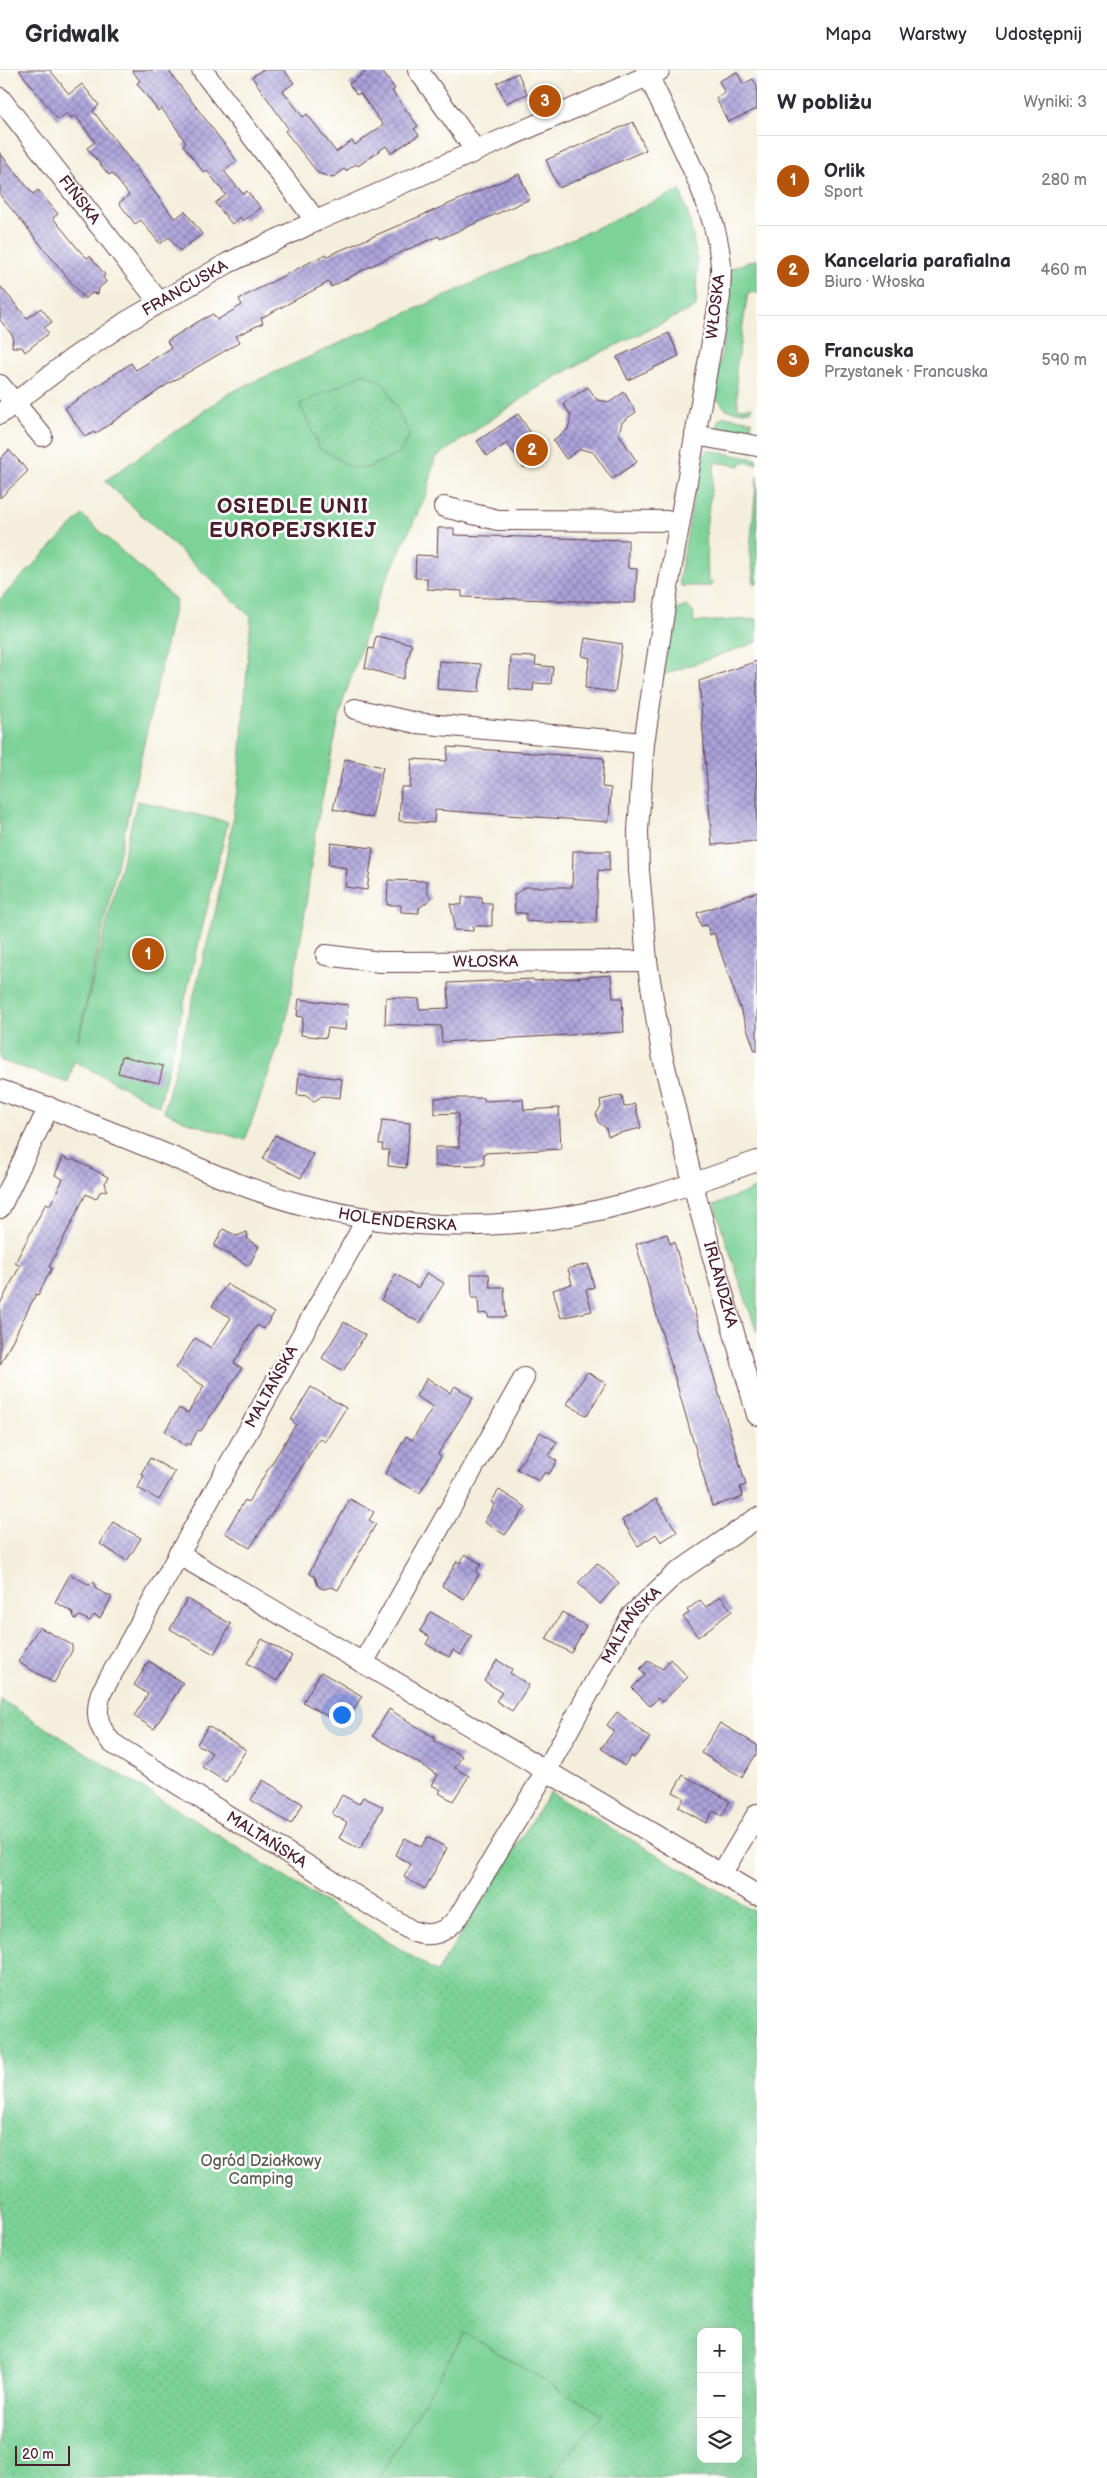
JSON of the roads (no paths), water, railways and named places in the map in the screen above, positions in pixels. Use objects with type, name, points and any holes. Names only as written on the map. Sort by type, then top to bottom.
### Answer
[{"type":"street","points":[[202,70],[316,221]]},
{"type":"street","points":[[418,70],[476,151]]},
{"type":"street","name":"FRANCUSKA","points":[[7,408],[73,358],[159,302],[238,258],[316,221],[652,72]]},
{"type":"street","name":"WŁOSKA","points":[[652,72],[700,188],[715,232],[721,266],[720,298],[680,520],[644,743],[638,831],[641,902],[647,961],[662,1054],[694,1183]]},
{"type":"street","name":"FIŃSKA","points":[[0,98],[159,302]]},
{"type":"street","points":[[0,385],[7,408],[42,436]]},
{"type":"street","points":[[695,435],[757,446]]},
{"type":"street","points":[[444,507],[498,520],[680,520]]},
{"type":"street","points":[[355,709],[416,723],[644,743]]},
{"type":"street","name":"WŁOSKA","points":[[326,954],[380,962],[647,961]]},
{"type":"street","name":"HOLENDERSKA","points":[[0,1090],[49,1107],[244,1186],[300,1204],[367,1219],[453,1226],[552,1220],[598,1210],[694,1183],[757,1161]]},
{"type":"street","points":[[0,1208],[49,1107]]},
{"type":"street","name":"IRLANDZKA","points":[[694,1183],[698,1204],[757,1415]]},
{"type":"street","name":"MALTAŃSKA","points":[[367,1219],[102,1693],[97,1708],[97,1721],[102,1732],[112,1743],[412,1931],[427,1935],[441,1933],[451,1926],[546,1771],[631,1616],[674,1575],[757,1518]]},
{"type":"street","points":[[363,1663],[524,1378]]},
{"type":"street","points":[[178,1554],[757,1895]]},
{"type":"street","points":[[722,1873],[757,1814]]},
{"type":"place","name":"Francuska","points":[[545,101]]},
{"type":"place","name":"Kancelaria parafialna","points":[[532,450]]},
{"type":"place","name":"Orlik","points":[[148,954]]},
{"type":"district","name":"OSIEDLE UNII EUROPEJSKIEJ","points":[[293,518]]},
{"type":"park label","name":"Ogród Działkowy Camping","points":[[261,2170]]}]
